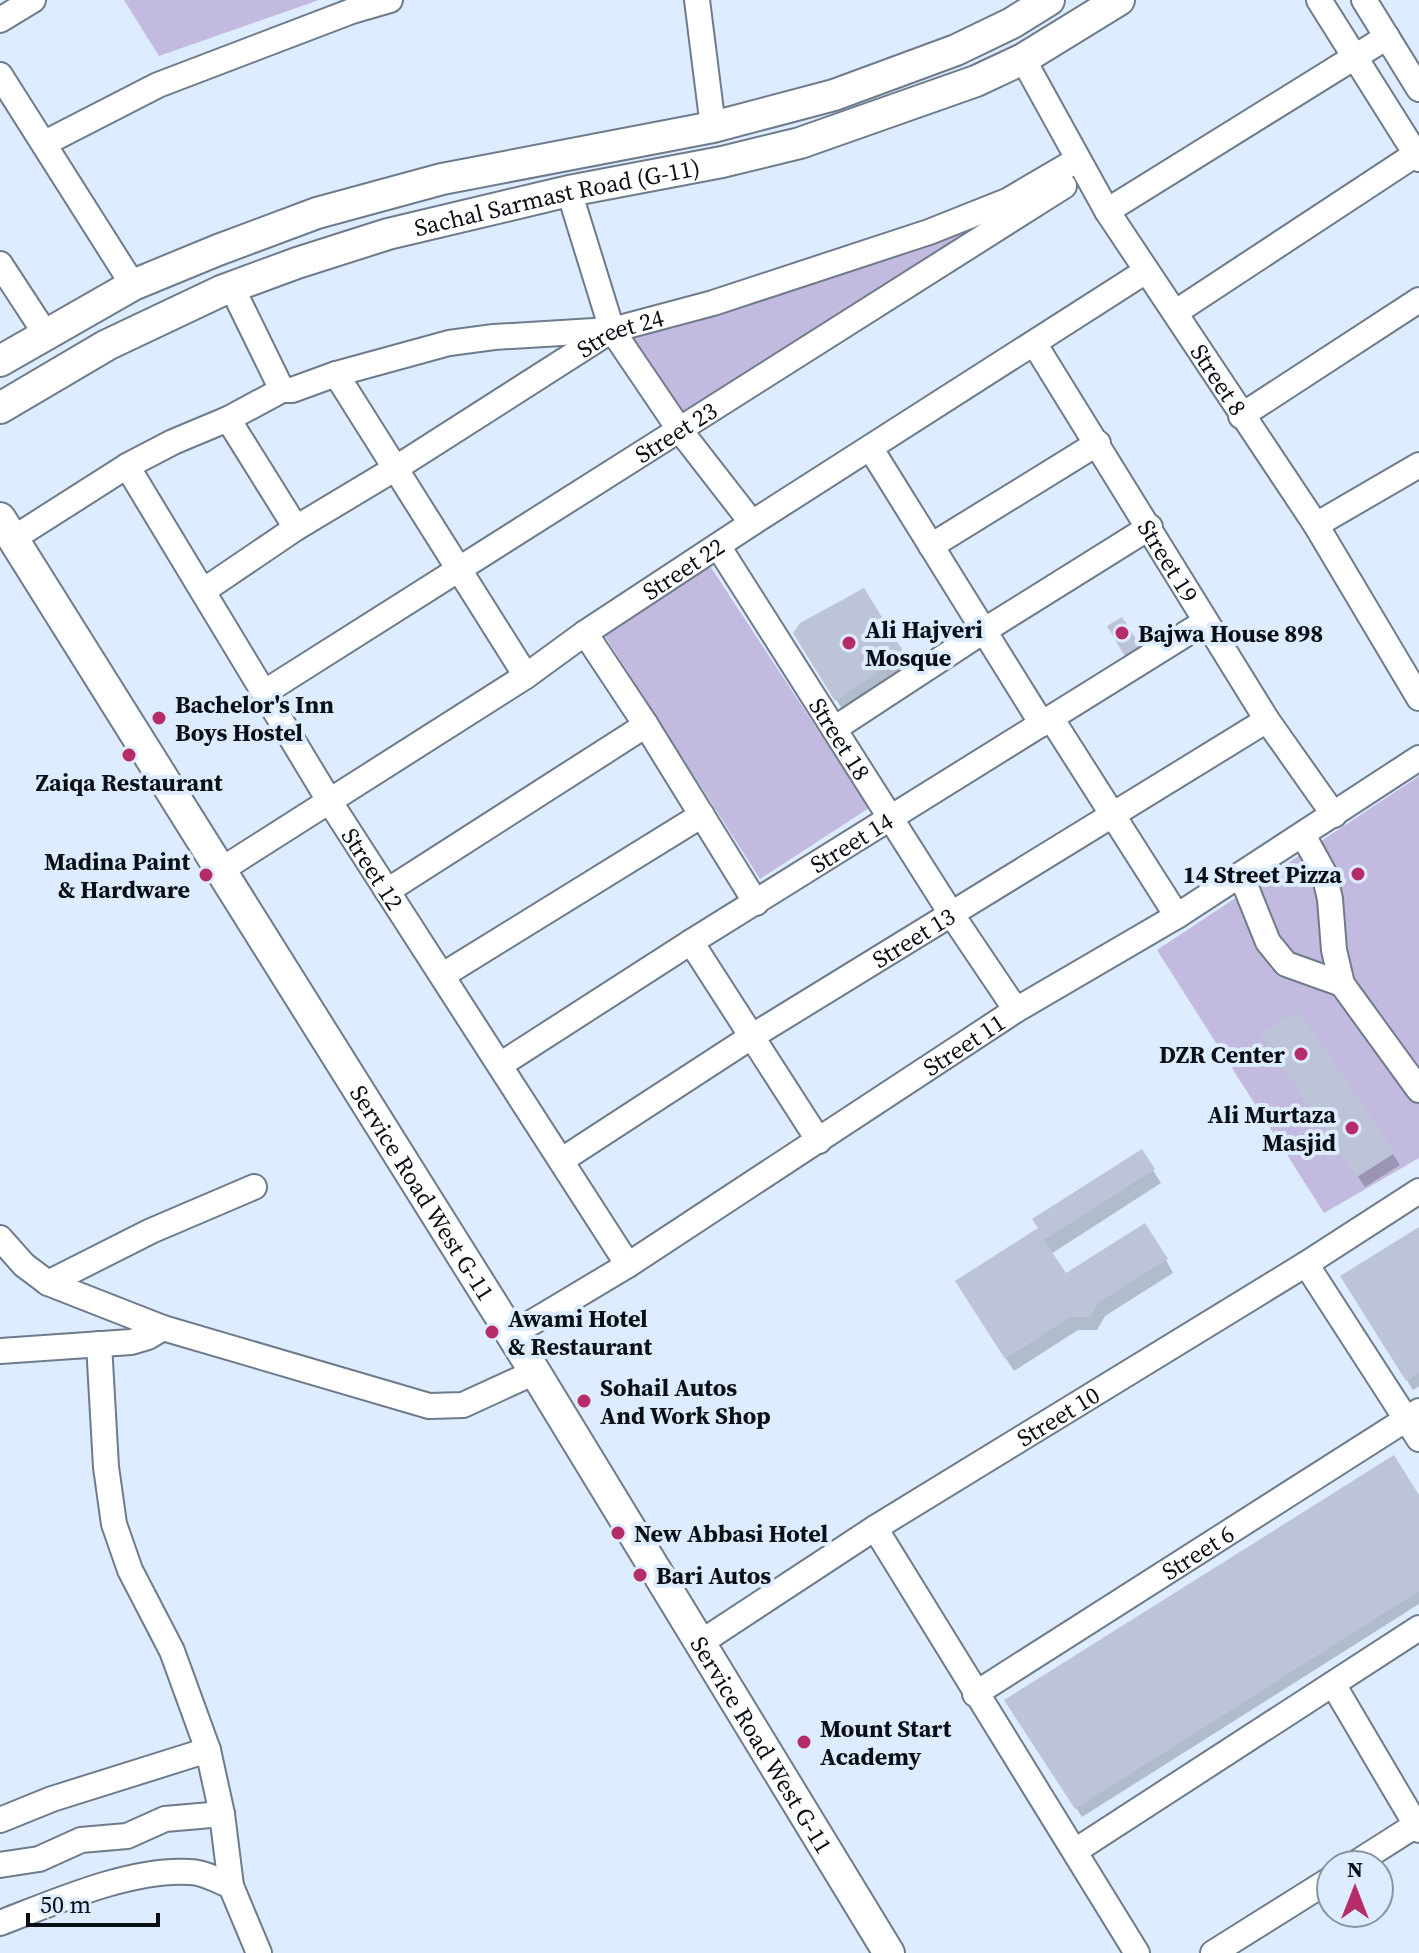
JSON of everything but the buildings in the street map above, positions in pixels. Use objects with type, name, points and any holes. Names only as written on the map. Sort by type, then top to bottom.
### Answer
[{"type":"main road","name":"Sachal Sarmast Road (G-11)","points":[[0,361],[133,285],[317,213],[442,179],[713,127],[834,95],[930,60],[1012,23],[1049,0]]},
{"type":"main road","name":"Sachal Sarmast Road (G-11)","points":[[0,408],[107,345],[221,291],[297,263],[388,234],[569,191],[722,162],[800,143],[976,81],[1023,59],[1119,0]]},
{"type":"main road","points":[[713,127],[722,162]]},
{"type":"main road","name":"Service Road West G-11","points":[[7,528],[535,1372],[889,1953]]},
{"type":"street","points":[[0,20],[33,0]]},
{"type":"street","points":[[45,143],[158,85],[351,5],[390,0]]},
{"type":"street","points":[[697,0],[713,127]]},
{"type":"street","points":[[1176,312],[1417,156],[1319,0]]},
{"type":"street","points":[[1364,0],[1419,89]]},
{"type":"street","points":[[1107,211],[1387,37]]},
{"type":"street","name":"Street 8","points":[[1023,59],[1107,211],[1316,525],[1419,698]]},
{"type":"street","points":[[0,75],[8,106],[45,143],[133,285]]},
{"type":"street","name":"Street 24","points":[[203,591],[296,528],[612,330],[713,303],[929,232],[1007,201],[1082,166]]},
{"type":"street","name":"Street 23","points":[[265,692],[679,429],[1082,166]]},
{"type":"street","points":[[569,191],[612,330],[679,429],[752,523]]},
{"type":"street","points":[[0,264],[47,336]]},
{"type":"street","name":"Street 22","points":[[221,870],[526,676],[585,633],[752,523],[1146,271]]},
{"type":"street","points":[[1241,416],[1419,300]]},
{"type":"street","points":[[239,302],[282,390]]},
{"type":"street","points":[[7,528],[173,442],[228,419],[282,390],[292,390],[336,374],[449,343],[494,337],[612,330]]},
{"type":"street","name":"Street 19","points":[[1034,343],[1267,720],[1334,815]]},
{"type":"street","points":[[336,374],[526,676]]},
{"type":"street","points":[[228,419],[296,528]]},
{"type":"street","points":[[931,546],[1098,443]]},
{"type":"street","points":[[871,449],[985,630],[1177,916]]},
{"type":"street","points":[[1316,525],[1419,465]]},
{"type":"street","name":"Street 12","points":[[127,466],[330,802],[628,1265]]},
{"type":"street","points":[[834,729],[1150,527]]},
{"type":"street","name":"Street 18","points":[[718,546],[952,915],[1016,1010]]},
{"type":"street","name":"Street 14","points":[[500,1065],[691,942],[1205,622]]},
{"type":"street","points":[[585,633],[756,903]]},
{"type":"street","name":"Street 13","points":[[562,1160],[751,1037],[1267,720]]},
{"type":"street","points":[[387,891],[646,725]]},
{"type":"street","name":"Street 11","points":[[511,1335],[628,1265],[1016,1010],[1177,916],[1419,758]]},
{"type":"street","points":[[443,975],[702,815]]},
{"type":"street","points":[[1303,835],[1324,873],[1330,899],[1334,950],[1342,984],[1419,1090]]},
{"type":"street","points":[[1241,875],[1268,942],[1286,964],[1342,984]]},
{"type":"street","points":[[691,942],[819,1141]]},
{"type":"street","points":[[48,1283],[151,1231],[254,1187]]},
{"type":"street","name":"Street 10","points":[[700,1643],[875,1528],[1306,1264],[1419,1191]]},
{"type":"street","points":[[0,1238],[24,1265],[48,1283],[163,1328],[429,1406],[463,1405],[535,1372]]},
{"type":"street","points":[[1306,1264],[1415,1423]]},
{"type":"street","points":[[0,1351],[131,1342],[163,1328]]},
{"type":"street","points":[[99,1344],[106,1467],[114,1524],[130,1570],[172,1651],[208,1750],[222,1814],[231,1886],[259,1953]]},
{"type":"street","name":"Street 6","points":[[975,1694],[1415,1423]]},
{"type":"street","points":[[875,1528],[1137,1953]]},
{"type":"street","points":[[1075,1851],[1419,1628]]},
{"type":"street","points":[[1333,1684],[1418,1828],[1381,1849]]},
{"type":"street","points":[[0,1820],[52,1799],[208,1750]]},
{"type":"street","points":[[0,1865],[39,1859],[81,1840],[127,1836],[165,1819],[222,1814]]},
{"type":"street","points":[[0,1923],[74,1894],[138,1876],[192,1871],[231,1886]]},
{"type":"street","points":[[1213,1953],[1315,1889]]},
{"type":"shaded area","points":[[124,0],[319,0],[159,56]]},
{"type":"shaded area","points":[[1081,172],[680,425],[620,332]]},
{"type":"shaded area","points":[[710,566],[869,808],[760,879],[601,630]]},
{"type":"shaded area","points":[[1419,776],[1419,1158],[1324,1213],[1157,950]]},
{"type":"place","name":"Bajwa House 898","points":[[1122,633]]},
{"type":"place","name":"Ali Hajveri Mosque","points":[[849,643]]},
{"type":"place","name":"Bachelor's Inn Boys Hostel","points":[[159,718]]},
{"type":"place","name":"Zaiqa Restaurant","points":[[129,755]]},
{"type":"place","name":"14 Street Pizza","points":[[1358,874]]},
{"type":"place","name":"Madina Paint & Hardware","points":[[206,875]]},
{"type":"place","name":"DZR Center","points":[[1301,1054]]},
{"type":"place","name":"Ali Murtaza Masjid","points":[[1352,1128]]},
{"type":"place","name":"Awami Hotel & Restaurant","points":[[492,1332]]},
{"type":"place","name":"Sohail Autos And Work Shop","points":[[584,1401]]},
{"type":"place","name":"New Abbasi Hotel","points":[[618,1533]]},
{"type":"place","name":"Bari Autos","points":[[640,1575]]},
{"type":"place","name":"Mount Start Academy","points":[[804,1742]]}]
